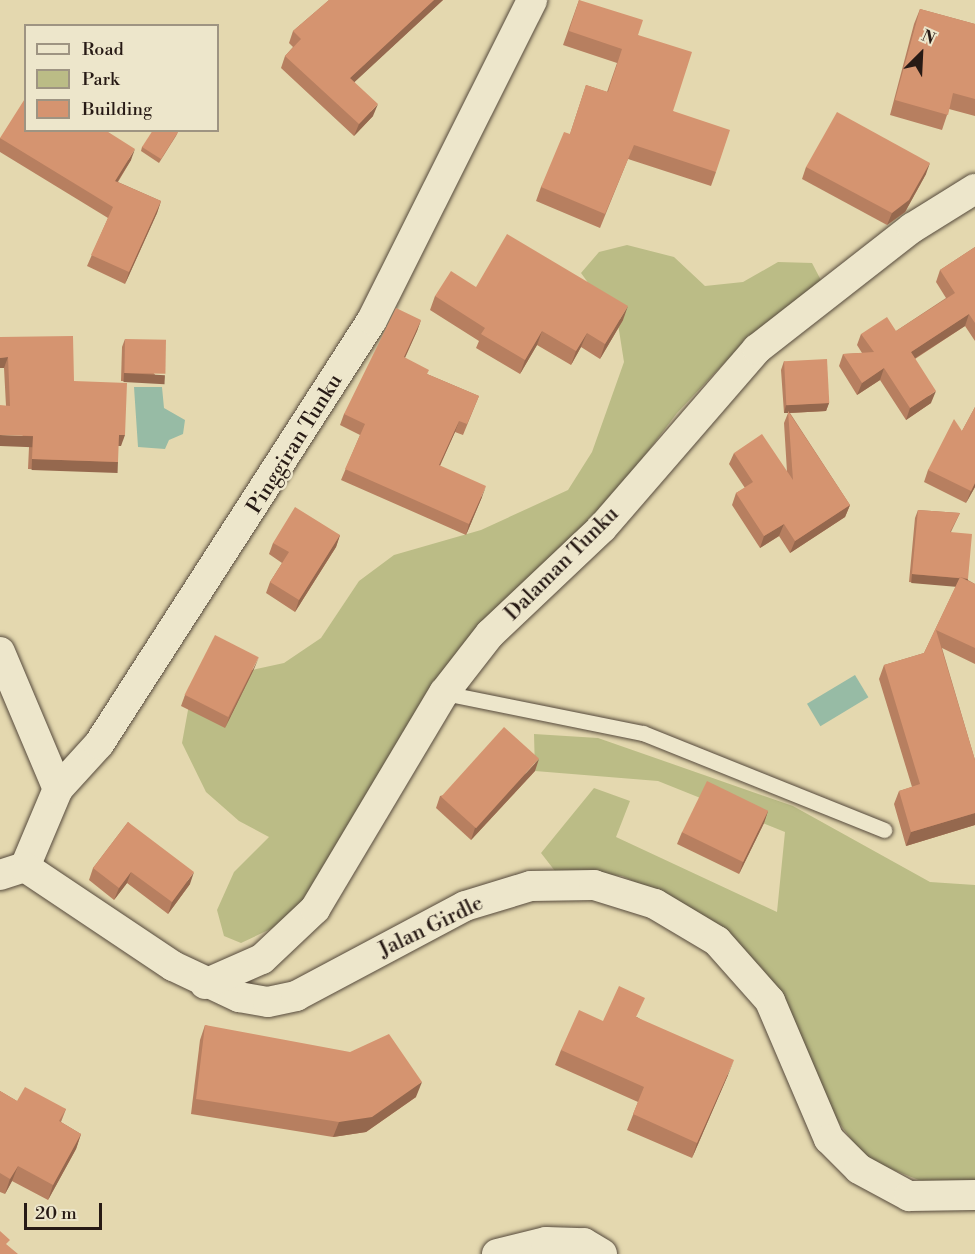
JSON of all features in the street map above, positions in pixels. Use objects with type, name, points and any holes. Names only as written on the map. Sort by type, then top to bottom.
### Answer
[{"type":"street","name":"Pinggiran Tunku","points":[[13,871],[58,789],[99,744],[366,330],[532,0]]},
{"type":"street","name":"Dalaman Tunku","points":[[205,984],[262,959],[315,909],[444,693],[490,634],[602,528],[757,350],[912,228],[975,189]]},
{"type":"street","points":[[0,652],[58,789]]},
{"type":"street","name":"Jalan Girdle","points":[[13,871],[205,984],[254,1001],[296,996],[465,906],[531,886],[594,885],[655,904],[717,941],[770,1001],[829,1139],[859,1169],[909,1196],[975,1195]]},
{"type":"street","points":[[497,1254],[546,1242],[584,1244],[602,1254]]},
{"type":"lane","points":[[444,693],[643,733],[884,830]]},
{"type":"green space","points":[[627,245],[674,257],[705,286],[743,282],[778,262],[812,263],[825,288],[726,361],[677,413],[607,505],[460,647],[294,918],[241,943],[224,936],[217,910],[234,872],[269,837],[239,821],[206,792],[182,743],[190,699],[234,674],[284,663],[321,638],[359,581],[394,555],[481,530],[568,490],[592,452],[624,362],[618,324],[581,273],[599,252]]},
{"type":"green space","points":[[534,734],[598,738],[793,806],[930,882],[975,885],[975,1181],[939,1188],[866,1159],[836,1119],[762,968],[684,904],[622,876],[555,871],[541,853],[594,788],[630,801],[616,837],[777,912],[785,832],[658,781],[535,771]]},
{"type":"shaded area","points":[[134,387],[162,387],[164,408],[185,420],[183,434],[169,440],[165,449],[138,447]]},
{"type":"shaded area","points":[[855,675],[868,697],[820,726],[807,704]]},
{"type":"building","points":[[329,0],[434,0],[350,78],[378,104],[359,124],[285,56],[301,39],[293,31]]},
{"type":"building","points":[[579,0],[643,20],[638,35],[692,52],[673,111],[730,130],[716,172],[634,145],[605,214],[541,187],[564,132],[570,134],[586,85],[608,92],[622,49],[569,31]]},
{"type":"building","points":[[920,9],[975,24],[975,99],[953,93],[948,115],[895,100]]},
{"type":"building","points":[[24,100],[24,132],[108,132],[135,149],[115,181],[161,201],[129,272],[91,255],[113,207],[0,138]]},
{"type":"building","points":[[837,112],[930,163],[909,200],[892,213],[806,167]]},
{"type":"building","points":[[152,132],[178,132],[161,159],[142,147]]},
{"type":"building","points":[[507,234],[628,306],[605,344],[587,333],[576,351],[542,331],[525,360],[481,334],[485,328],[435,296],[451,271],[476,287]]},
{"type":"building","points":[[975,247],[975,323],[969,314],[911,352],[936,391],[910,408],[884,368],[862,383],[843,354],[874,352],[861,334],[887,317],[896,331],[955,293],[940,270]]},
{"type":"building","points":[[396,308],[421,320],[404,357],[429,370],[427,374],[479,396],[467,424],[459,421],[439,465],[486,486],[469,524],[345,469],[365,424],[344,414]]},
{"type":"building","points":[[73,336],[74,381],[127,383],[125,435],[119,435],[118,462],[32,459],[33,436],[0,435],[0,405],[10,406],[8,357],[0,358],[0,337]]},
{"type":"building","points":[[125,339],[166,340],[165,374],[124,373]]},
{"type":"building","points":[[827,359],[829,403],[786,405],[784,361]]},
{"type":"building","points":[[975,407],[975,483],[971,491],[928,470],[954,419],[962,431]]},
{"type":"building","points":[[788,411],[850,505],[795,541],[784,524],[764,536],[736,493],[753,482],[734,453],[762,434],[793,480]]},
{"type":"building","points":[[295,507],[340,535],[299,600],[270,582],[289,552],[273,543]]},
{"type":"building","points":[[918,510],[960,513],[950,532],[972,534],[968,579],[912,574]]},
{"type":"building","points":[[960,577],[975,584],[975,648],[936,630],[975,760],[975,813],[911,832],[899,791],[920,784],[884,665],[924,653]]},
{"type":"building","points":[[215,635],[259,657],[228,717],[185,695]]},
{"type":"building","points":[[504,727],[539,758],[476,828],[441,797]]},
{"type":"building","points":[[707,781],[768,811],[743,862],[682,832]]},
{"type":"building","points":[[128,822],[194,872],[172,902],[131,872],[119,888],[93,868]]},
{"type":"building","points":[[619,986],[645,998],[636,1017],[734,1060],[697,1143],[633,1114],[644,1087],[561,1050],[579,1010],[603,1021]]},
{"type":"building","points":[[205,1025],[350,1052],[389,1034],[422,1082],[372,1117],[339,1122],[196,1099]]},
{"type":"building","points":[[25,1087],[66,1109],[59,1121],[81,1134],[53,1185],[18,1166],[10,1179],[0,1173],[0,1091],[17,1101]]},
{"type":"building","points":[[0,1231],[10,1240],[6,1244],[18,1254],[0,1254]]}]
